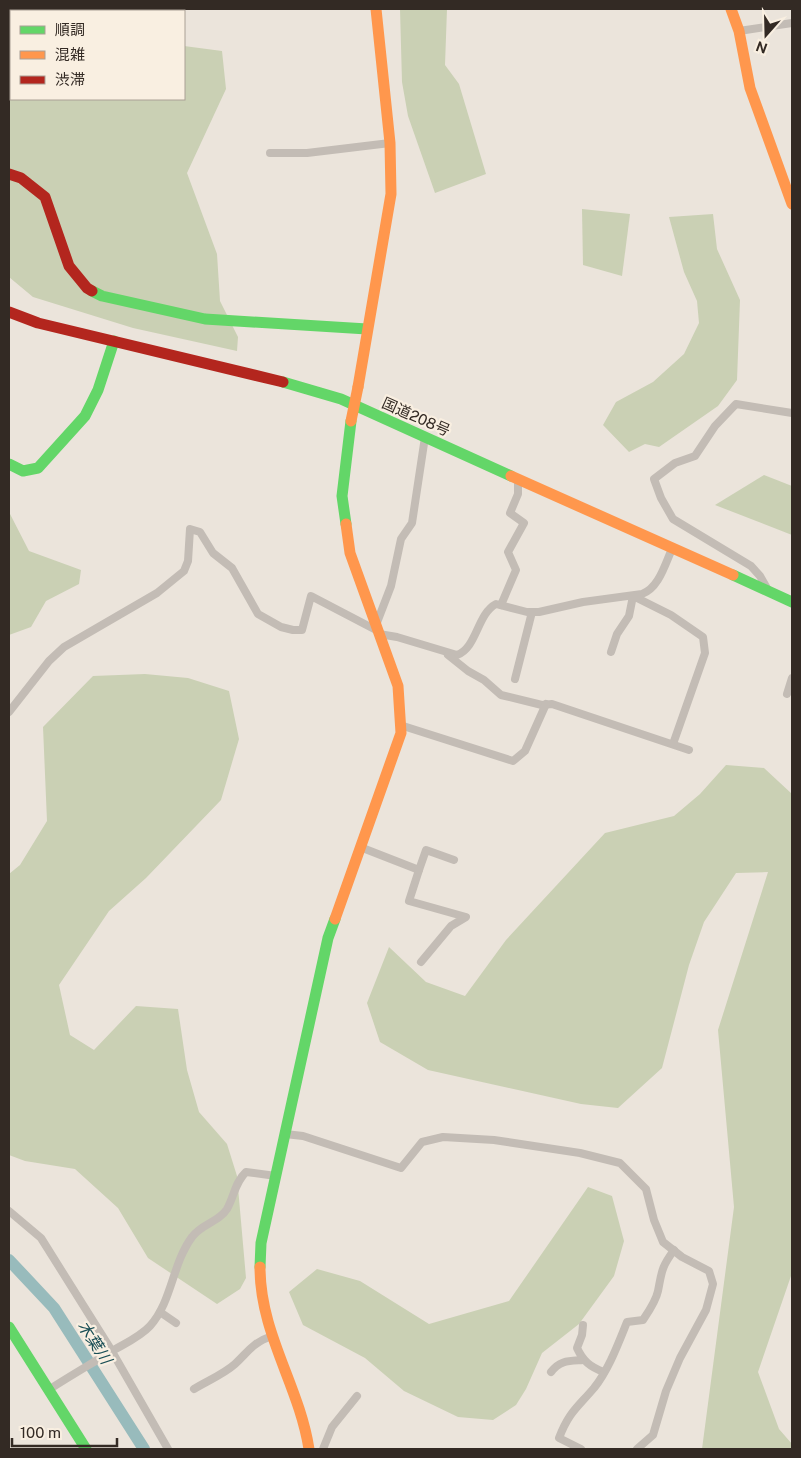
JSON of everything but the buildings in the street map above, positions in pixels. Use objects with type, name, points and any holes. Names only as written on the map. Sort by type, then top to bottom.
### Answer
[{"type":"main road","points":[[309,1449],[307,1427],[272,1336],[259,1286],[261,1243],[328,938],[401,733],[398,686],[350,553],[342,496],[351,421],[388,217],[391,174],[390,143],[376,9]]},
{"type":"main road","points":[[732,9],[739,31],[750,88],[792,204]]},
{"type":"main road","points":[[9,174],[21,178],[45,196],[69,266],[87,288],[102,296],[205,319],[367,329]]},
{"type":"main road","name":"国道208号","points":[[9,312],[38,322],[311,389],[340,399],[792,602]]},
{"type":"main road","points":[[9,464],[23,471],[38,468],[85,416],[98,390],[114,341]]},
{"type":"main road","points":[[9,1327],[50,1389],[86,1449]]},
{"type":"street","points":[[739,31],[792,23]]},
{"type":"street","points":[[270,153],[307,153],[390,143]]},
{"type":"street","points":[[769,592],[760,576],[751,566],[674,519],[661,498],[654,479],[675,463],[695,456],[715,426],[736,404],[792,413]]},
{"type":"street","points":[[377,630],[391,586],[401,539],[412,523],[425,437]]},
{"type":"street","points":[[501,605],[516,570],[508,552],[524,522],[510,513],[518,494],[518,479]]},
{"type":"street","points":[[9,712],[49,661],[64,647],[157,593],[184,571],[188,561],[190,529],[200,532],[213,553],[232,568],[258,614],[270,622],[293,630],[302,630],[311,596],[377,630],[454,656],[461,654],[491,606],[496,604],[532,612],[648,592],[652,588],[672,549]]},
{"type":"street","points":[[611,652],[617,634],[629,616],[633,596]]},
{"type":"street","points":[[633,596],[671,615],[703,637],[705,654],[673,744]]},
{"type":"street","points":[[514,679],[532,612]]},
{"type":"street","points":[[446,654],[468,671],[484,680],[501,695],[552,704],[689,750]]},
{"type":"street","points":[[787,694],[792,678]]},
{"type":"street","points":[[400,725],[513,761],[525,751],[546,704]]},
{"type":"street","points":[[360,848],[420,870]]},
{"type":"street","points":[[420,962],[451,926],[466,917],[409,901],[426,850],[454,860]]},
{"type":"street","points":[[285,1134],[303,1136],[401,1168],[422,1142],[443,1136],[494,1140],[580,1153],[620,1163],[646,1189],[654,1220],[663,1242],[709,1271],[713,1284],[706,1310],[680,1358],[666,1390],[652,1435],[637,1449]]},
{"type":"street","points":[[50,1389],[150,1327],[160,1312],[192,1237],[204,1225],[219,1218],[226,1209],[239,1178],[246,1172],[276,1176]]},
{"type":"street","points":[[9,1210],[41,1238],[112,1351],[168,1449]]},
{"type":"street","points":[[581,1449],[559,1438],[566,1419],[594,1388],[604,1372],[627,1322],[643,1320],[652,1306],[664,1264],[674,1250]]},
{"type":"street","points":[[160,1312],[176,1323]]},
{"type":"street","points":[[583,1325],[582,1335],[577,1348],[583,1360],[592,1368],[604,1372]]},
{"type":"street","points":[[194,1389],[234,1365],[248,1348],[259,1340],[272,1336]]},
{"type":"street","points":[[551,1372],[557,1364],[564,1361],[583,1360]]},
{"type":"street","points":[[323,1449],[332,1428],[357,1396]]},
{"type":"green space","points":[[9,9],[92,10],[10,10],[10,100],[185,100],[185,46],[222,51],[226,89],[187,173],[217,254],[220,301],[238,337],[237,351],[133,328],[33,297],[9,277]]},
{"type":"green space","points":[[400,9],[447,9],[445,65],[459,84],[486,174],[435,193],[408,116],[402,82]]},
{"type":"green space","points":[[582,209],[630,214],[622,276],[583,265]]},
{"type":"green space","points":[[713,214],[717,249],[740,300],[737,380],[718,406],[659,447],[645,444],[629,452],[603,425],[616,402],[653,382],[684,354],[699,323],[697,301],[684,272],[669,217]]},
{"type":"green space","points":[[764,475],[792,486],[792,535],[715,505]]},
{"type":"green space","points":[[9,512],[29,551],[81,570],[79,584],[46,601],[31,627],[9,635]]},
{"type":"green space","points":[[145,674],[188,678],[229,691],[239,739],[221,800],[146,878],[109,911],[59,985],[70,1035],[94,1050],[136,1006],[178,1009],[187,1070],[199,1112],[227,1144],[237,1176],[246,1278],[240,1289],[217,1304],[148,1258],[118,1208],[75,1169],[25,1161],[9,1155],[9,874],[20,865],[47,821],[43,727],[93,676]]},
{"type":"green space","points":[[726,765],[764,768],[792,794],[792,1273],[758,1372],[779,1429],[792,1444],[792,1449],[702,1449],[734,1207],[718,1030],[768,872],[736,873],[704,922],[689,965],[662,1068],[618,1108],[581,1104],[428,1070],[380,1042],[367,1003],[389,947],[426,982],[465,996],[506,940],[605,833],[674,816],[700,794]]},
{"type":"green space","points":[[588,1187],[612,1196],[624,1241],[614,1276],[579,1324],[542,1353],[526,1389],[516,1405],[493,1420],[458,1417],[404,1391],[365,1358],[303,1325],[289,1292],[317,1269],[360,1281],[429,1324],[509,1301]]},
{"type":"waterway","name":"木葉川","points":[[9,1260],[54,1308],[144,1449]]},
{"type":"traffic: fast","points":[[92,291],[102,296],[205,319],[367,329]]},
{"type":"traffic: fast","points":[[9,464],[23,471],[38,468],[85,416],[98,390],[114,341]]},
{"type":"traffic: fast","points":[[283,382],[341,399],[511,476]]},
{"type":"traffic: fast","points":[[346,524],[342,496],[351,421]]},
{"type":"traffic: fast","points":[[733,575],[792,602]]},
{"type":"traffic: fast","points":[[260,1267],[261,1243],[328,938],[335,919]]},
{"type":"traffic: fast","points":[[9,1327],[86,1449]]},
{"type":"traffic: slow","points":[[358,387],[391,194],[390,143],[376,9]]},
{"type":"traffic: slow","points":[[731,9],[739,31],[750,88],[792,204]]},
{"type":"traffic: slow","points":[[351,421],[358,387]]},
{"type":"traffic: slow","points":[[511,476],[733,575]]},
{"type":"traffic: slow","points":[[335,919],[401,733],[398,686],[350,553],[346,524]]},
{"type":"traffic: slow","points":[[260,1267],[266,1315],[297,1403],[309,1449]]},
{"type":"traffic: jam","points":[[9,174],[21,178],[45,197],[69,266],[87,288],[92,291]]},
{"type":"traffic: jam","points":[[9,312],[38,323],[283,382]]}]
